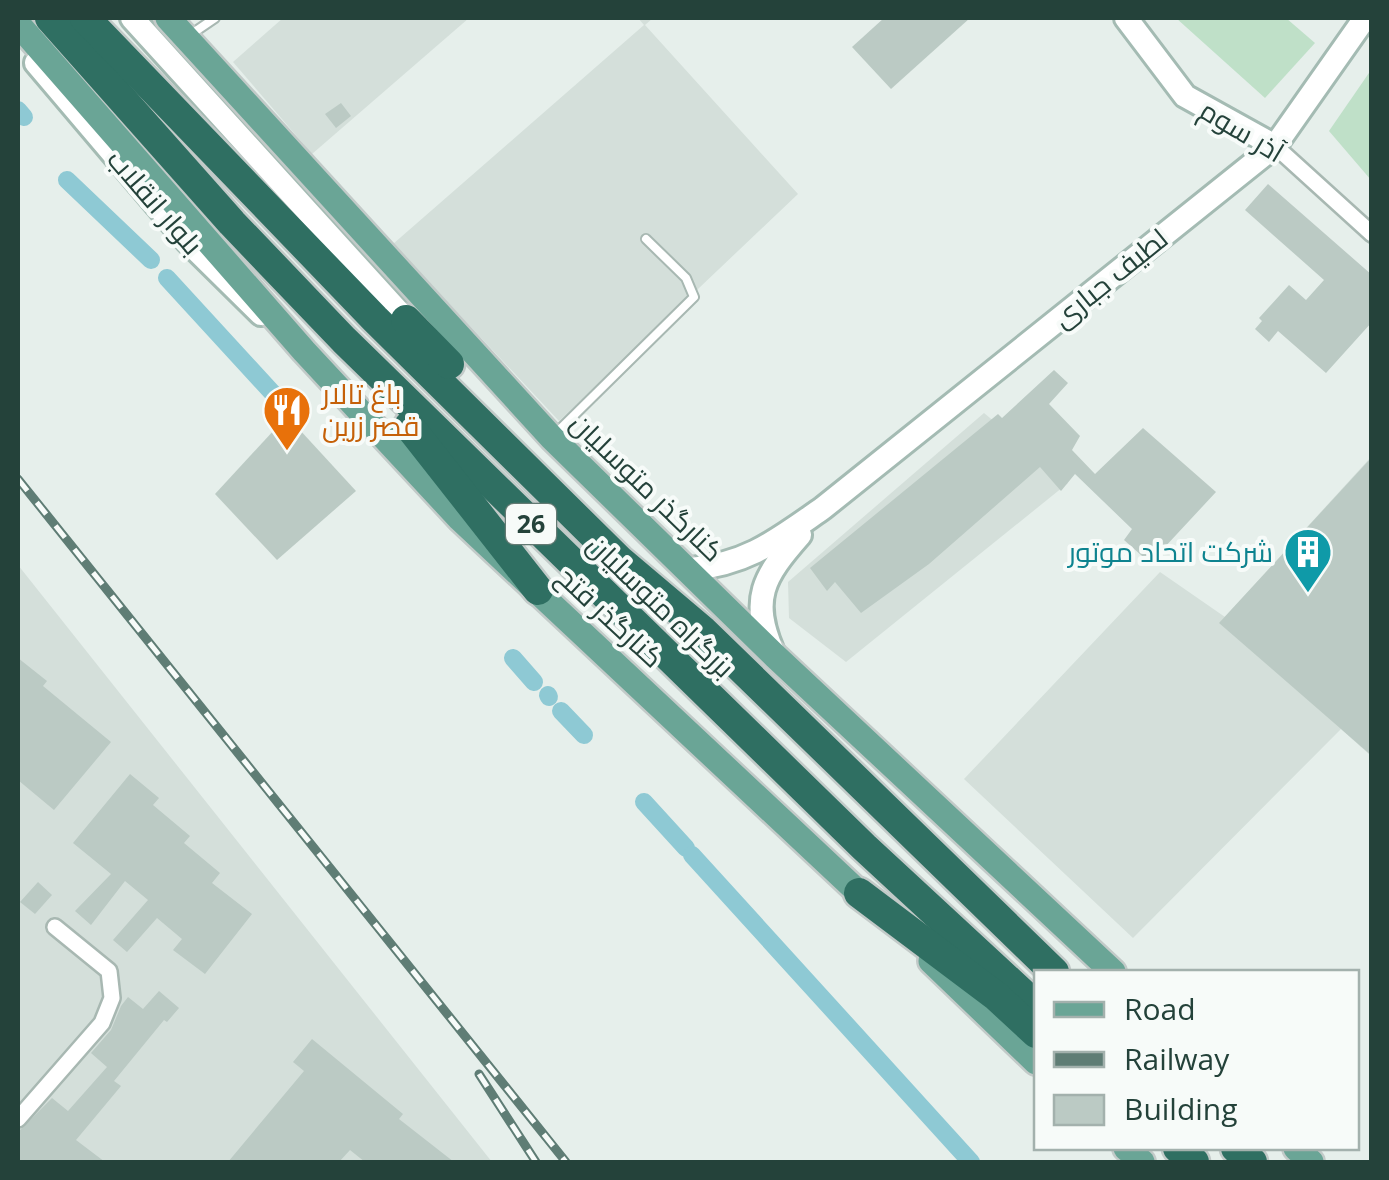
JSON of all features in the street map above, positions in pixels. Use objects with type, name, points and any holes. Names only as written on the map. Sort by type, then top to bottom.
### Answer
[{"type":"highway","name":"بزرگراه متوسلیان","points":[[50,18],[232,223],[344,340],[864,847],[1034,1004]]},
{"type":"highway","name":"بزرگراه متوسلیان","points":[[85,18],[374,319],[619,560],[703,630],[1052,970]]},
{"type":"highway","points":[[406,320],[670,587],[703,630]]},
{"type":"highway","points":[[344,340],[538,590]]},
{"type":"highway","points":[[859,892],[996,996],[1034,1031]]},
{"type":"main road","points":[[132,18],[406,320]]},
{"type":"main road","name":"کنارگذر متوسلیان","points":[[168,18],[552,438],[775,656],[1110,970]]},
{"type":"main road","name":"آذر سوم","points":[[1126,18],[1185,96],[1275,146]]},
{"type":"main road","name":"لطیف جباری","points":[[823,508],[1275,146],[1365,18]]},
{"type":"main road","name":"کنارگذر فتح","points":[[18,24],[304,350],[460,520],[1034,1060]]},
{"type":"main road","name":"بلوار انقلاب","points":[[18,41],[236,294],[304,350]]},
{"type":"main road","points":[[691,570],[729,566],[761,551],[823,508]]},
{"type":"main road","points":[[775,656],[760,623],[765,581],[823,508]]},
{"type":"street","name":"آذر سوم","points":[[1275,146],[1372,234]]},
{"type":"street","points":[[18,1120],[102,1023],[112,998],[109,971],[55,926]]},
{"type":"lane","points":[[186,38],[215,18]]},
{"type":"lane","points":[[552,438],[694,297],[686,278],[646,239]]},
{"type":"shaded area","points":[[283,18],[469,18],[312,154],[233,62]]},
{"type":"shaded area","points":[[638,18],[653,18],[645,25],[798,194],[559,421],[393,244],[644,25]]},
{"type":"shaded area","points":[[984,413],[1068,483],[846,662],[789,618],[788,582]]},
{"type":"shaded area","points":[[1371,457],[1371,756],[1341,729],[1133,938],[964,779],[1160,572],[1225,617]]},
{"type":"shaded area","points":[[18,565],[492,1162],[18,1162]]},
{"type":"green space","points":[[1176,18],[1286,18],[1315,43],[1265,98]]},
{"type":"green space","points":[[1371,70],[1371,180],[1329,131]]},
{"type":"building","points":[[884,18],[970,18],[891,89],[852,47]]},
{"type":"building","points":[[341,103],[351,116],[336,128],[325,114]]},
{"type":"building","points":[[1268,184],[1372,275],[1372,322],[1326,373],[1278,331],[1269,342],[1255,329],[1262,321],[1259,318],[1289,285],[1306,300],[1324,280],[1245,210]]},
{"type":"building","points":[[1054,370],[1068,383],[1049,404],[1080,436],[1072,450],[1095,474],[1143,428],[1216,492],[1150,563],[1124,540],[1132,529],[1075,474],[1061,491],[1040,467],[929,564],[861,613],[835,582],[827,591],[810,568],[998,414],[1002,418]]},
{"type":"building","name":"باغ تالار قصر زرین","points":[[287,416],[356,491],[277,560],[215,494]]},
{"type":"building","name":"شرکت اتحاد موتور","points":[[1372,457],[1372,756],[1219,623]]},
{"type":"building","points":[[18,658],[47,681],[43,686],[111,742],[54,810],[18,780]]},
{"type":"building","points":[[130,774],[159,798],[153,805],[190,836],[184,843],[220,873],[212,883],[252,914],[205,974],[173,950],[182,939],[157,918],[127,952],[113,940],[148,900],[125,881],[91,925],[75,911],[111,874],[73,843]]},
{"type":"building","points":[[38,882],[52,895],[35,914],[20,902]]},
{"type":"building","points":[[159,991],[179,1008],[167,1022],[164,1020],[114,1081],[121,1086],[76,1140],[105,1162],[18,1162],[20,1130],[52,1098],[68,1111],[107,1067],[91,1053],[111,1030],[128,997],[143,1009]]},
{"type":"building","points":[[312,1039],[403,1114],[399,1119],[454,1162],[365,1162],[350,1150],[339,1162],[228,1162],[304,1071],[293,1062]]},
{"type":"waterway","points":[[18,110],[24,117]]},
{"type":"waterway","points":[[67,180],[151,260]]},
{"type":"waterway","points":[[167,278],[290,412]]},
{"type":"waterway","points":[[513,658],[534,682]]},
{"type":"waterway","points":[[561,711],[584,735]]},
{"type":"waterway","points":[[644,802],[686,848]]},
{"type":"waterway","points":[[692,855],[971,1162]]},
{"type":"railway","points":[[18,479],[566,1162]]},
{"type":"railway","points":[[479,1074],[536,1162]]},
{"type":"place","name":"باغ تالار قصر زرین","points":[[287,452]]},
{"type":"place","name":"شرکت اتحاد موتور","points":[[1308,594]]}]
